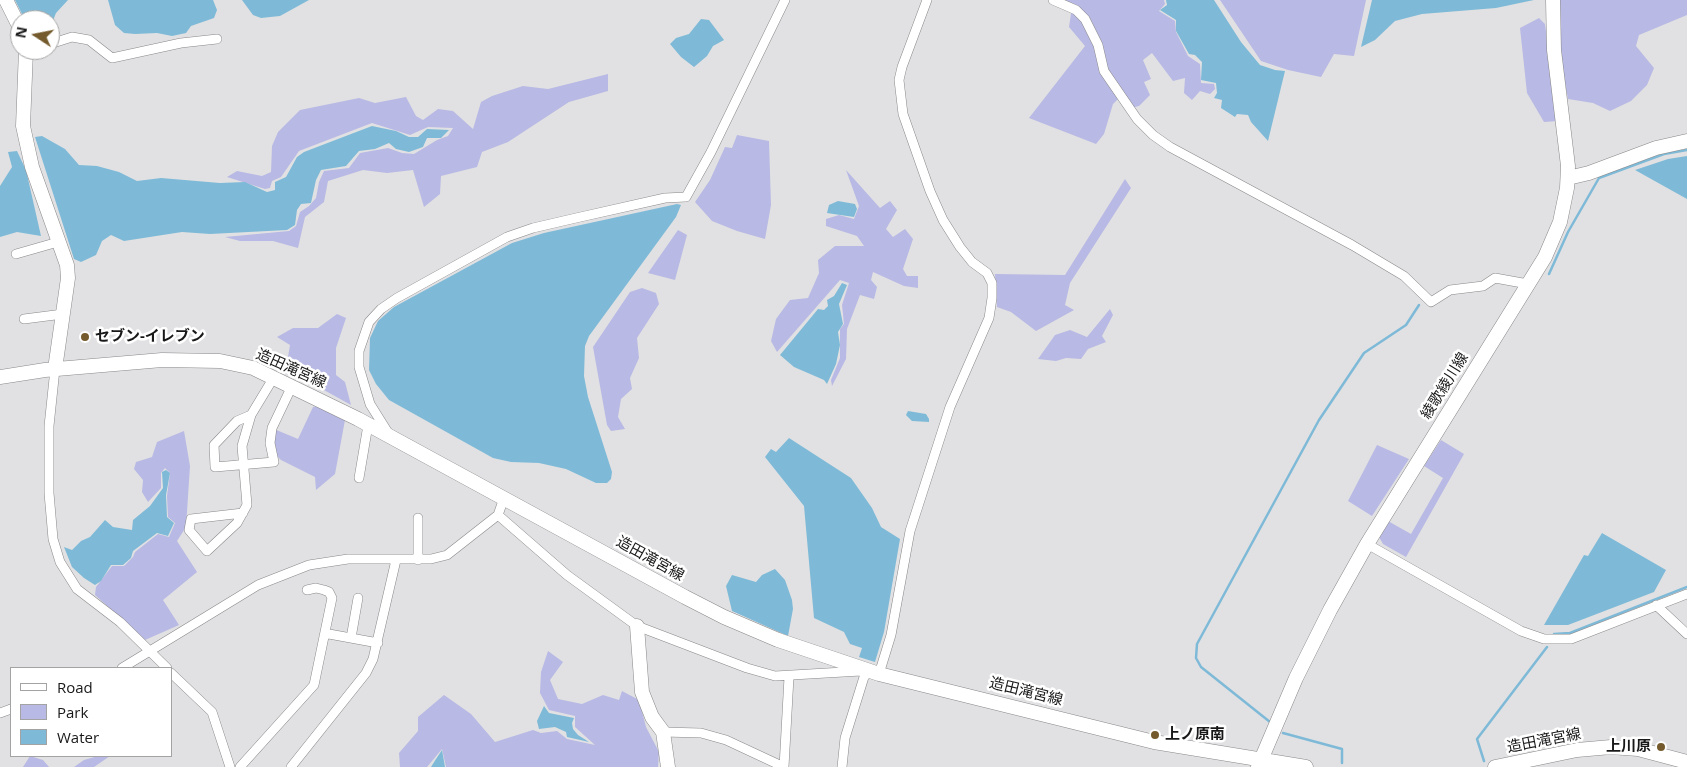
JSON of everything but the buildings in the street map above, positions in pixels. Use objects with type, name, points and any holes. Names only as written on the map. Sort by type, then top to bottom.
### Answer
[{"type":"main road","name":"綾歌綾川線","points":[[1259,764],[1315,640],[1367,544],[1545,256],[1560,222],[1568,178],[1554,50],[1553,0]]},
{"type":"main road","points":[[26,60],[23,126],[32,167],[68,272],[64,314],[55,369]]},
{"type":"main road","points":[[1568,178],[1589,173],[1656,148],[1687,142]]},
{"type":"main road","name":"造田滝宮線","points":[[0,377],[55,369],[189,360],[239,365],[274,377],[368,425],[724,617],[826,658],[874,672],[1160,743],[1259,764],[1306,767]]},
{"type":"main road","points":[[637,626],[642,692],[652,716],[662,732],[668,767]]},
{"type":"main road","name":"造田滝宮線","points":[[1494,767],[1577,750],[1611,747],[1638,749],[1687,762]]},
{"type":"street","points":[[392,438],[370,404],[359,366],[359,352],[369,322],[381,309],[398,298],[507,237],[533,228],[665,198],[686,197],[711,152],[785,0]]},
{"type":"street","points":[[842,767],[845,738],[864,677],[874,672],[891,635],[910,530],[950,407],[989,318],[992,298],[992,283],[987,273],[966,254],[943,220],[930,191],[903,114],[899,80],[902,66],[927,0]]},
{"type":"street","points":[[1053,0],[1076,10],[1085,19],[1098,45],[1104,71],[1137,120],[1170,147],[1389,267],[1404,276],[1431,302],[1450,290],[1483,286],[1495,278],[1528,284]]},
{"type":"street","points":[[60,41],[72,37],[89,40],[112,58],[181,43],[217,39]]},
{"type":"street","points":[[16,254],[58,242]]},
{"type":"street","points":[[24,319],[64,314]]},
{"type":"street","points":[[55,369],[49,416],[49,493],[52,539],[60,562],[77,589],[120,622],[165,667]]},
{"type":"street","points":[[243,513],[191,519],[189,530],[207,551],[237,524],[243,513],[247,505],[242,446],[251,415],[274,377]]},
{"type":"street","points":[[251,415],[237,421],[214,445],[214,467],[274,462],[270,443],[272,428],[292,386]]},
{"type":"street","points":[[359,478],[368,425]]},
{"type":"street","points":[[124,667],[150,653],[258,585],[309,565],[348,559],[418,560],[447,555],[498,515],[504,498]]},
{"type":"street","points":[[498,515],[567,574],[637,626],[747,668],[775,676],[789,677],[874,672]]},
{"type":"street","points":[[418,518],[418,560]]},
{"type":"street","points":[[1367,544],[1521,631],[1544,639],[1571,639],[1687,594]]},
{"type":"street","points":[[291,767],[366,673],[378,643],[396,560]]},
{"type":"street","points":[[240,767],[314,685],[332,598],[329,592],[324,590],[316,588],[307,590]]},
{"type":"street","points":[[351,638],[358,598]]},
{"type":"street","points":[[1656,606],[1687,634]]},
{"type":"street","points":[[329,634],[378,643]]},
{"type":"street","points":[[172,674],[212,712],[230,767]]},
{"type":"street","points":[[662,732],[701,733],[726,740],[784,767],[789,677]]},
{"type":"green space","points":[[1060,0],[1164,0],[1165,4],[1159,11],[1175,21],[1176,32],[1188,56],[1200,64],[1201,83],[1214,84],[1215,89],[1210,94],[1200,91],[1192,100],[1184,93],[1185,78],[1173,81],[1152,53],[1143,60],[1151,79],[1144,82],[1150,95],[1139,106],[1127,109],[1119,98],[1113,104],[1104,134],[1096,144],[1029,118],[1085,46],[1069,27],[1072,7]]},
{"type":"green space","points":[[1220,0],[1366,0],[1354,56],[1334,54],[1321,77],[1288,70],[1261,61]]},
{"type":"green space","points":[[1557,0],[1687,0],[1687,15],[1639,35],[1636,46],[1654,68],[1647,85],[1631,101],[1610,111],[1593,103],[1568,99],[1561,61]]},
{"type":"green space","points":[[1539,18],[1545,24],[1558,121],[1544,122],[1527,93],[1520,28]]},
{"type":"green space","points":[[608,74],[608,91],[569,102],[508,142],[482,152],[477,167],[441,176],[440,194],[424,207],[413,170],[387,173],[363,170],[328,181],[324,202],[305,217],[298,248],[273,241],[240,241],[225,237],[289,231],[296,226],[300,212],[316,198],[319,182],[324,171],[349,168],[360,153],[388,148],[402,153],[414,154],[437,140],[448,136],[453,128],[428,127],[410,135],[372,123],[299,151],[281,177],[272,181],[270,188],[265,189],[227,177],[237,171],[262,176],[271,172],[272,146],[278,132],[300,110],[359,98],[375,103],[406,97],[416,116],[423,120],[438,109],[453,111],[473,129],[481,102],[492,96],[523,86],[548,89]]},
{"type":"green space","points":[[737,135],[769,141],[771,205],[765,239],[712,221],[695,202],[710,180],[725,147],[732,148]]},
{"type":"green space","points":[[846,170],[880,208],[890,201],[897,210],[886,229],[893,237],[905,229],[913,239],[903,269],[907,276],[918,276],[918,288],[904,286],[873,272],[871,280],[877,287],[874,299],[860,295],[847,329],[846,359],[832,386],[831,380],[840,358],[840,329],[844,324],[842,305],[849,283],[840,280],[777,352],[771,341],[776,319],[790,300],[808,298],[819,273],[818,260],[835,246],[864,246],[857,236],[826,226],[826,219],[839,215],[854,219],[859,206]]},
{"type":"green space","points":[[1125,179],[1131,188],[1070,283],[1065,305],[1074,310],[1036,331],[1011,312],[997,307],[995,274],[1065,275]]},
{"type":"green space","points":[[678,230],[687,235],[675,280],[648,273]]},
{"type":"green space","points":[[642,288],[656,293],[659,304],[637,338],[639,358],[630,378],[632,389],[621,399],[618,417],[625,429],[611,431],[607,425],[593,347],[630,292]]},
{"type":"green space","points":[[1110,309],[1113,315],[1102,336],[1106,342],[1088,349],[1081,359],[1066,358],[1056,361],[1038,359],[1055,335],[1070,330],[1087,337]]},
{"type":"green space","points":[[337,314],[346,318],[336,348],[336,375],[345,382],[351,405],[286,369],[290,345],[277,337],[293,328],[318,328]]},
{"type":"green space","points":[[322,405],[345,420],[335,474],[316,490],[315,477],[281,460],[275,454],[274,429],[298,439],[313,407]]},
{"type":"green space","points":[[184,431],[190,466],[186,527],[177,541],[197,572],[163,600],[179,625],[145,640],[95,595],[96,587],[112,566],[124,566],[133,557],[135,552],[158,534],[169,537],[175,523],[168,517],[167,496],[170,473],[165,468],[161,473],[161,488],[148,502],[142,492],[143,480],[134,469],[136,462],[152,457],[157,442]]},
{"type":"green space","points":[[1441,440],[1464,454],[1406,557],[1383,544],[1379,537],[1388,521],[1411,534],[1443,478],[1424,466]]},
{"type":"green space","points":[[1377,445],[1409,459],[1372,516],[1348,501]]},
{"type":"green space","points":[[548,651],[563,662],[550,680],[558,699],[582,704],[603,695],[619,700],[622,691],[639,700],[646,727],[659,752],[658,767],[446,767],[442,749],[427,767],[400,767],[399,753],[418,731],[418,717],[444,695],[471,714],[495,742],[533,730],[541,733],[557,731],[567,739],[595,745],[575,727],[575,716],[549,710],[540,693],[541,672]]},
{"type":"green space","points":[[29,757],[33,757],[43,760],[49,767],[23,767]]},
{"type":"green space","points":[[94,757],[109,757],[94,767],[74,767],[84,760]]},
{"type":"water","points":[[15,0],[68,0],[59,10],[20,10]]},
{"type":"water","points":[[108,0],[213,0],[217,10],[214,18],[191,26],[186,33],[172,36],[157,33],[124,33],[115,25]]},
{"type":"water","points":[[242,0],[309,0],[280,16],[261,18],[253,15]]},
{"type":"water","points":[[1166,0],[1214,0],[1241,42],[1260,65],[1285,71],[1268,141],[1251,122],[1248,115],[1237,114],[1235,117],[1221,108],[1222,100],[1214,98],[1217,93],[1216,83],[1201,80],[1202,62],[1195,55],[1189,54],[1176,31],[1176,20],[1160,10],[1167,5]]},
{"type":"water","points":[[1372,0],[1534,0],[1496,8],[1422,14],[1395,21],[1375,40],[1361,47]]},
{"type":"water","points":[[701,19],[709,20],[724,40],[713,46],[707,56],[694,67],[681,57],[670,44],[676,38],[689,34]]},
{"type":"water","points":[[372,126],[396,131],[409,137],[418,137],[427,129],[449,130],[441,138],[427,138],[423,147],[409,152],[396,149],[389,143],[375,149],[359,151],[346,166],[321,170],[316,180],[311,203],[301,204],[297,210],[295,225],[287,230],[210,234],[182,232],[124,241],[111,235],[102,241],[96,255],[81,262],[74,259],[35,137],[42,136],[65,149],[79,165],[97,166],[119,172],[137,181],[161,178],[220,183],[245,182],[267,192],[275,190],[275,182],[286,177],[297,157],[304,152]]},
{"type":"water","points":[[17,151],[26,170],[41,236],[17,232],[0,237],[0,186],[12,167],[8,152]]},
{"type":"water","points":[[1687,156],[1687,199],[1635,170],[1668,159]]},
{"type":"water","points":[[838,201],[855,204],[857,209],[854,217],[827,213],[829,205]]},
{"type":"water","points":[[677,204],[681,205],[676,217],[589,336],[585,346],[584,376],[588,397],[612,472],[611,479],[607,483],[596,483],[566,469],[539,463],[511,462],[493,458],[389,400],[376,384],[369,370],[370,338],[378,321],[394,307],[512,243],[544,233]]},
{"type":"water","points":[[842,283],[847,285],[839,304],[843,324],[838,332],[840,345],[836,364],[827,384],[824,380],[794,367],[780,355],[818,309],[824,310],[828,306],[827,300],[834,296]]},
{"type":"water","points":[[908,411],[926,414],[929,422],[912,421],[906,415]]},
{"type":"water","points":[[789,438],[851,478],[872,508],[881,527],[900,539],[884,632],[875,662],[859,657],[862,648],[850,644],[844,632],[814,618],[804,506],[765,457],[771,449],[776,452]]},
{"type":"water","points":[[166,470],[170,473],[166,495],[167,517],[174,523],[168,536],[157,533],[133,551],[131,558],[123,565],[111,565],[101,581],[95,585],[84,578],[72,567],[64,547],[72,550],[81,541],[90,537],[105,520],[113,527],[132,530],[133,520],[150,506],[163,488],[162,472]]},
{"type":"water","points":[[1602,533],[1666,570],[1654,592],[1568,625],[1544,625],[1584,555],[1588,556]]},
{"type":"water","points":[[775,569],[785,580],[792,600],[793,609],[788,636],[732,611],[726,586],[732,575],[756,582],[762,575]]},
{"type":"water","points":[[544,706],[549,713],[574,718],[572,723],[573,729],[578,735],[589,742],[567,737],[566,732],[555,727],[539,729],[537,721]]},
{"type":"water","points":[[442,750],[445,767],[431,767],[436,759]]},
{"type":"waterway","points":[[1549,274],[1568,232],[1599,178],[1664,154],[1687,150]]},
{"type":"waterway","points":[[1270,722],[1201,667],[1196,658],[1197,644],[1319,420],[1364,353],[1406,325],[1419,305]]},
{"type":"waterway","points":[[1554,634],[1570,633],[1687,587]]},
{"type":"waterway","points":[[1484,761],[1477,739],[1547,647]]},
{"type":"waterway","points":[[1283,733],[1342,749],[1342,763]]},
{"type":"place","name":"セブン-イレブン","points":[[85,337]]},
{"type":"place","name":"上ノ原南","points":[[1155,735]]},
{"type":"place","name":"上川原","points":[[1661,747]]}]
